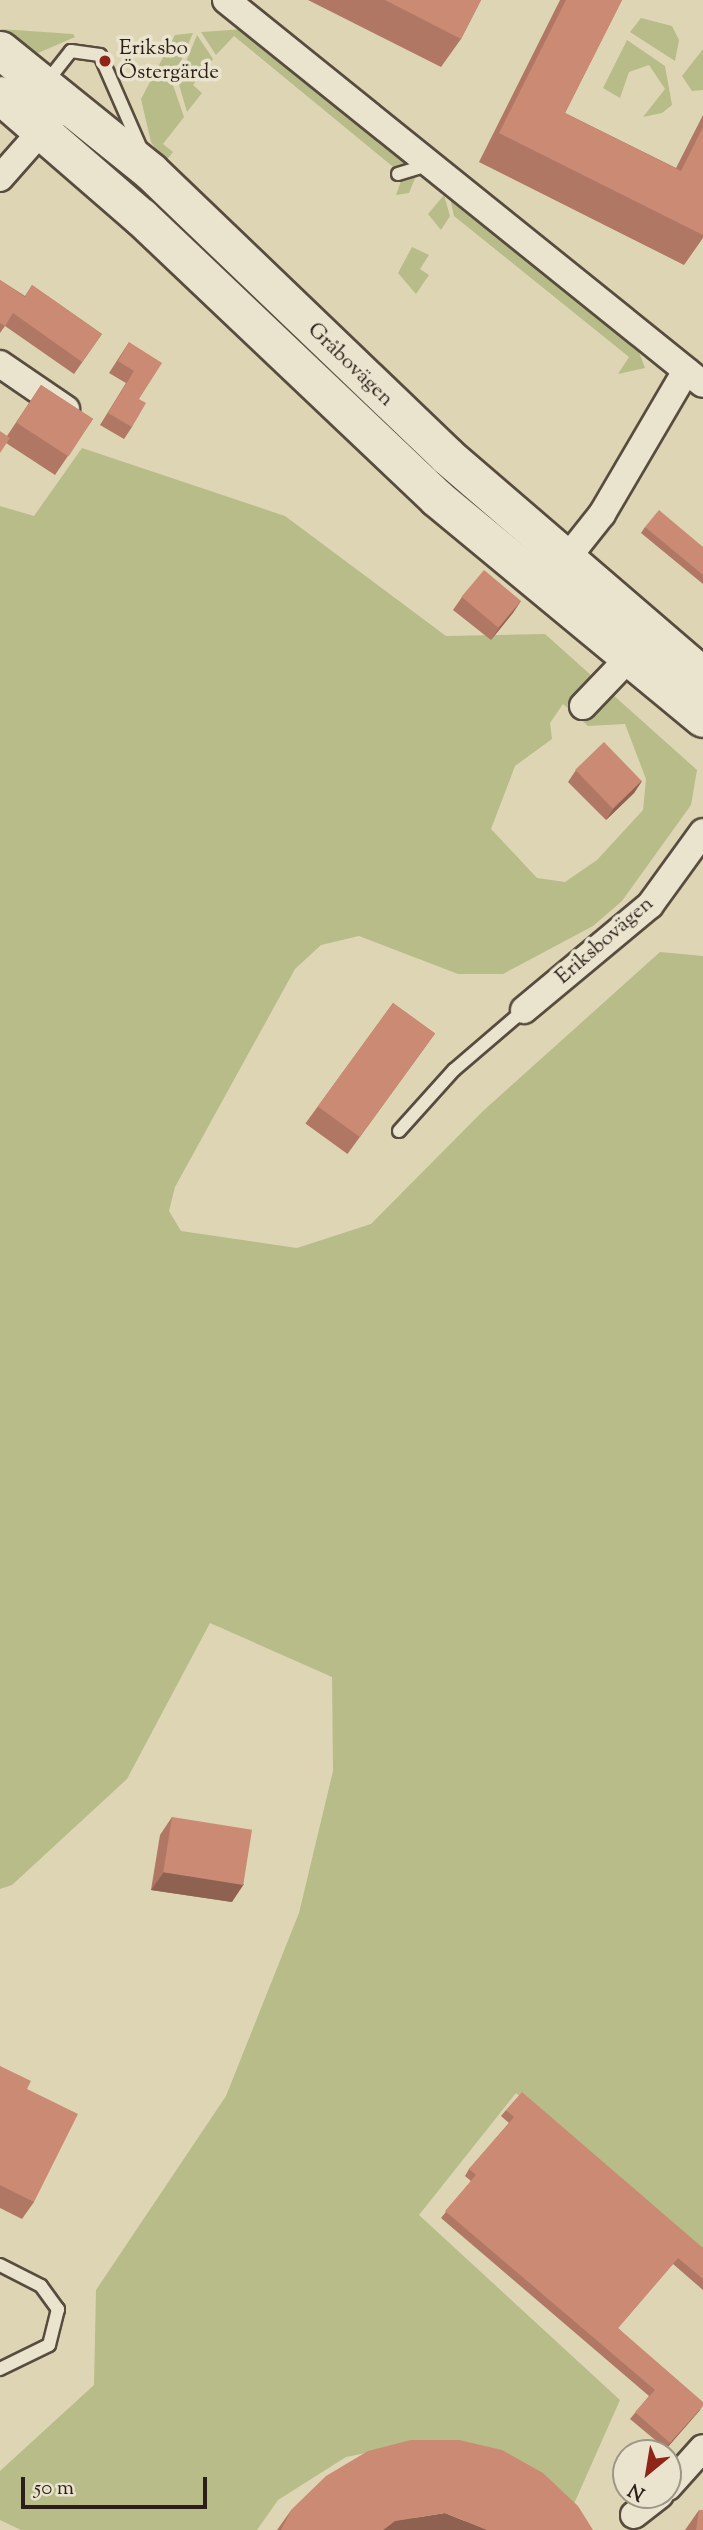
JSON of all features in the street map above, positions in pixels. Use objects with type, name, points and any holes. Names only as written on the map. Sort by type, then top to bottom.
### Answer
[{"type":"main road","name":"Gråbovägen","points":[[0,50],[79,110],[150,171],[564,562],[703,676]]},
{"type":"main road","name":"Gråbovägen","points":[[0,95],[41,127],[542,591],[703,719]]},
{"type":"street","points":[[226,0],[694,378],[602,514],[542,591]]},
{"type":"street","points":[[0,178],[41,127],[79,110]]},
{"type":"street","points":[[0,364],[66,409]]},
{"type":"street","points":[[583,706],[627,660]]},
{"type":"street","name":"Eriksbovägen","points":[[524,1010],[650,905],[703,832]]},
{"type":"street","points":[[682,2471],[703,2448]]},
{"type":"street","points":[[634,2515],[642,2509]]},
{"type":"lane","points":[[41,127],[45,83],[71,51],[100,55],[150,171]]},
{"type":"lane","points":[[398,174],[432,164]]},
{"type":"lane","points":[[398,1130],[454,1070],[524,1010]]},
{"type":"lane","points":[[0,2265],[41,2286],[58,2309],[49,2345],[0,2369]]},
{"type":"green space","points":[[641,18],[672,26],[679,40],[675,61],[630,32]]},
{"type":"green space","points":[[0,29],[73,34],[75,37],[38,53]]},
{"type":"green space","points":[[245,29],[419,169],[409,193],[396,195],[403,175],[234,36],[216,55],[201,32]]},
{"type":"green space","points":[[193,33],[172,82],[184,117],[163,144],[173,152],[165,162],[151,142],[141,99],[175,35]]},
{"type":"green space","points":[[197,35],[213,59],[193,85],[202,93],[187,112],[178,81]]},
{"type":"green space","points":[[627,40],[665,66],[672,105],[662,113],[643,117],[665,89],[649,65],[629,72],[620,98],[603,88]]},
{"type":"green space","points":[[703,49],[703,90],[692,91],[682,76]]},
{"type":"green space","points":[[444,195],[450,216],[441,230],[428,214]]},
{"type":"green space","points":[[450,198],[637,346],[645,368],[618,374],[629,357],[454,216]]},
{"type":"green space","points":[[412,247],[429,255],[420,269],[429,275],[416,294],[398,273]]},
{"type":"green space","points":[[82,448],[285,516],[446,636],[545,634],[697,770],[691,805],[622,901],[593,926],[503,974],[458,974],[359,936],[321,945],[295,969],[175,1187],[169,1211],[181,1231],[297,1248],[371,1224],[483,1111],[660,952],[703,956],[703,2251],[516,2093],[419,2215],[620,2400],[573,2506],[419,2442],[346,2457],[278,2500],[257,2530],[21,2530],[0,2520],[0,2471],[94,2385],[96,2290],[226,2096],[299,1913],[333,1771],[332,1677],[210,1623],[127,1779],[12,1885],[0,1889],[0,506],[34,516]],"holes":[[[563,704],[588,726],[625,724],[646,779],[643,810],[597,860],[565,882],[537,878],[491,829],[515,766],[552,739],[550,723]]]},
{"type":"building","points":[[385,0],[481,0],[461,39]]},
{"type":"building","points":[[566,0],[622,0],[565,113],[681,171],[703,127],[703,235],[499,133]]},
{"type":"building","points":[[0,280],[25,297],[32,285],[102,334],[82,362],[13,313],[5,326],[0,323]]},
{"type":"building","points":[[129,342],[162,363],[139,399],[146,403],[132,427],[108,413],[134,371],[118,361]]},
{"type":"building","points":[[41,385],[93,419],[68,457],[16,423]]},
{"type":"building","points":[[0,431],[10,438],[0,453]]},
{"type":"building","points":[[659,510],[703,547],[703,575],[645,527]]},
{"type":"building","points":[[484,570],[521,601],[498,628],[462,597]]},
{"type":"building","points":[[604,742],[642,781],[613,809],[575,770]]},
{"type":"building","points":[[393,1003],[435,1034],[360,1137],[318,1107]]},
{"type":"building","points":[[172,1817],[252,1830],[243,1885],[163,1872]]},
{"type":"building","points":[[0,2066],[31,2081],[27,2089],[78,2114],[34,2202],[0,2185]]},
{"type":"building","points":[[522,2092],[703,2248],[703,2279],[678,2258],[618,2328],[703,2402],[703,2406],[674,2439],[665,2439],[635,2412],[655,2390],[445,2211],[476,2175],[469,2169],[514,2117],[506,2110]]},
{"type":"building","points":[[411,2440],[459,2440],[502,2450],[543,2473],[578,2506],[593,2530],[487,2530],[445,2513],[395,2521],[383,2530],[281,2530],[292,2509],[326,2476],[368,2451]]},
{"type":"building","points":[[699,2510],[703,2510],[703,2530],[696,2530]]},
{"type":"place","name":"Eriksbo Östergärde","points":[[105,61]]}]
